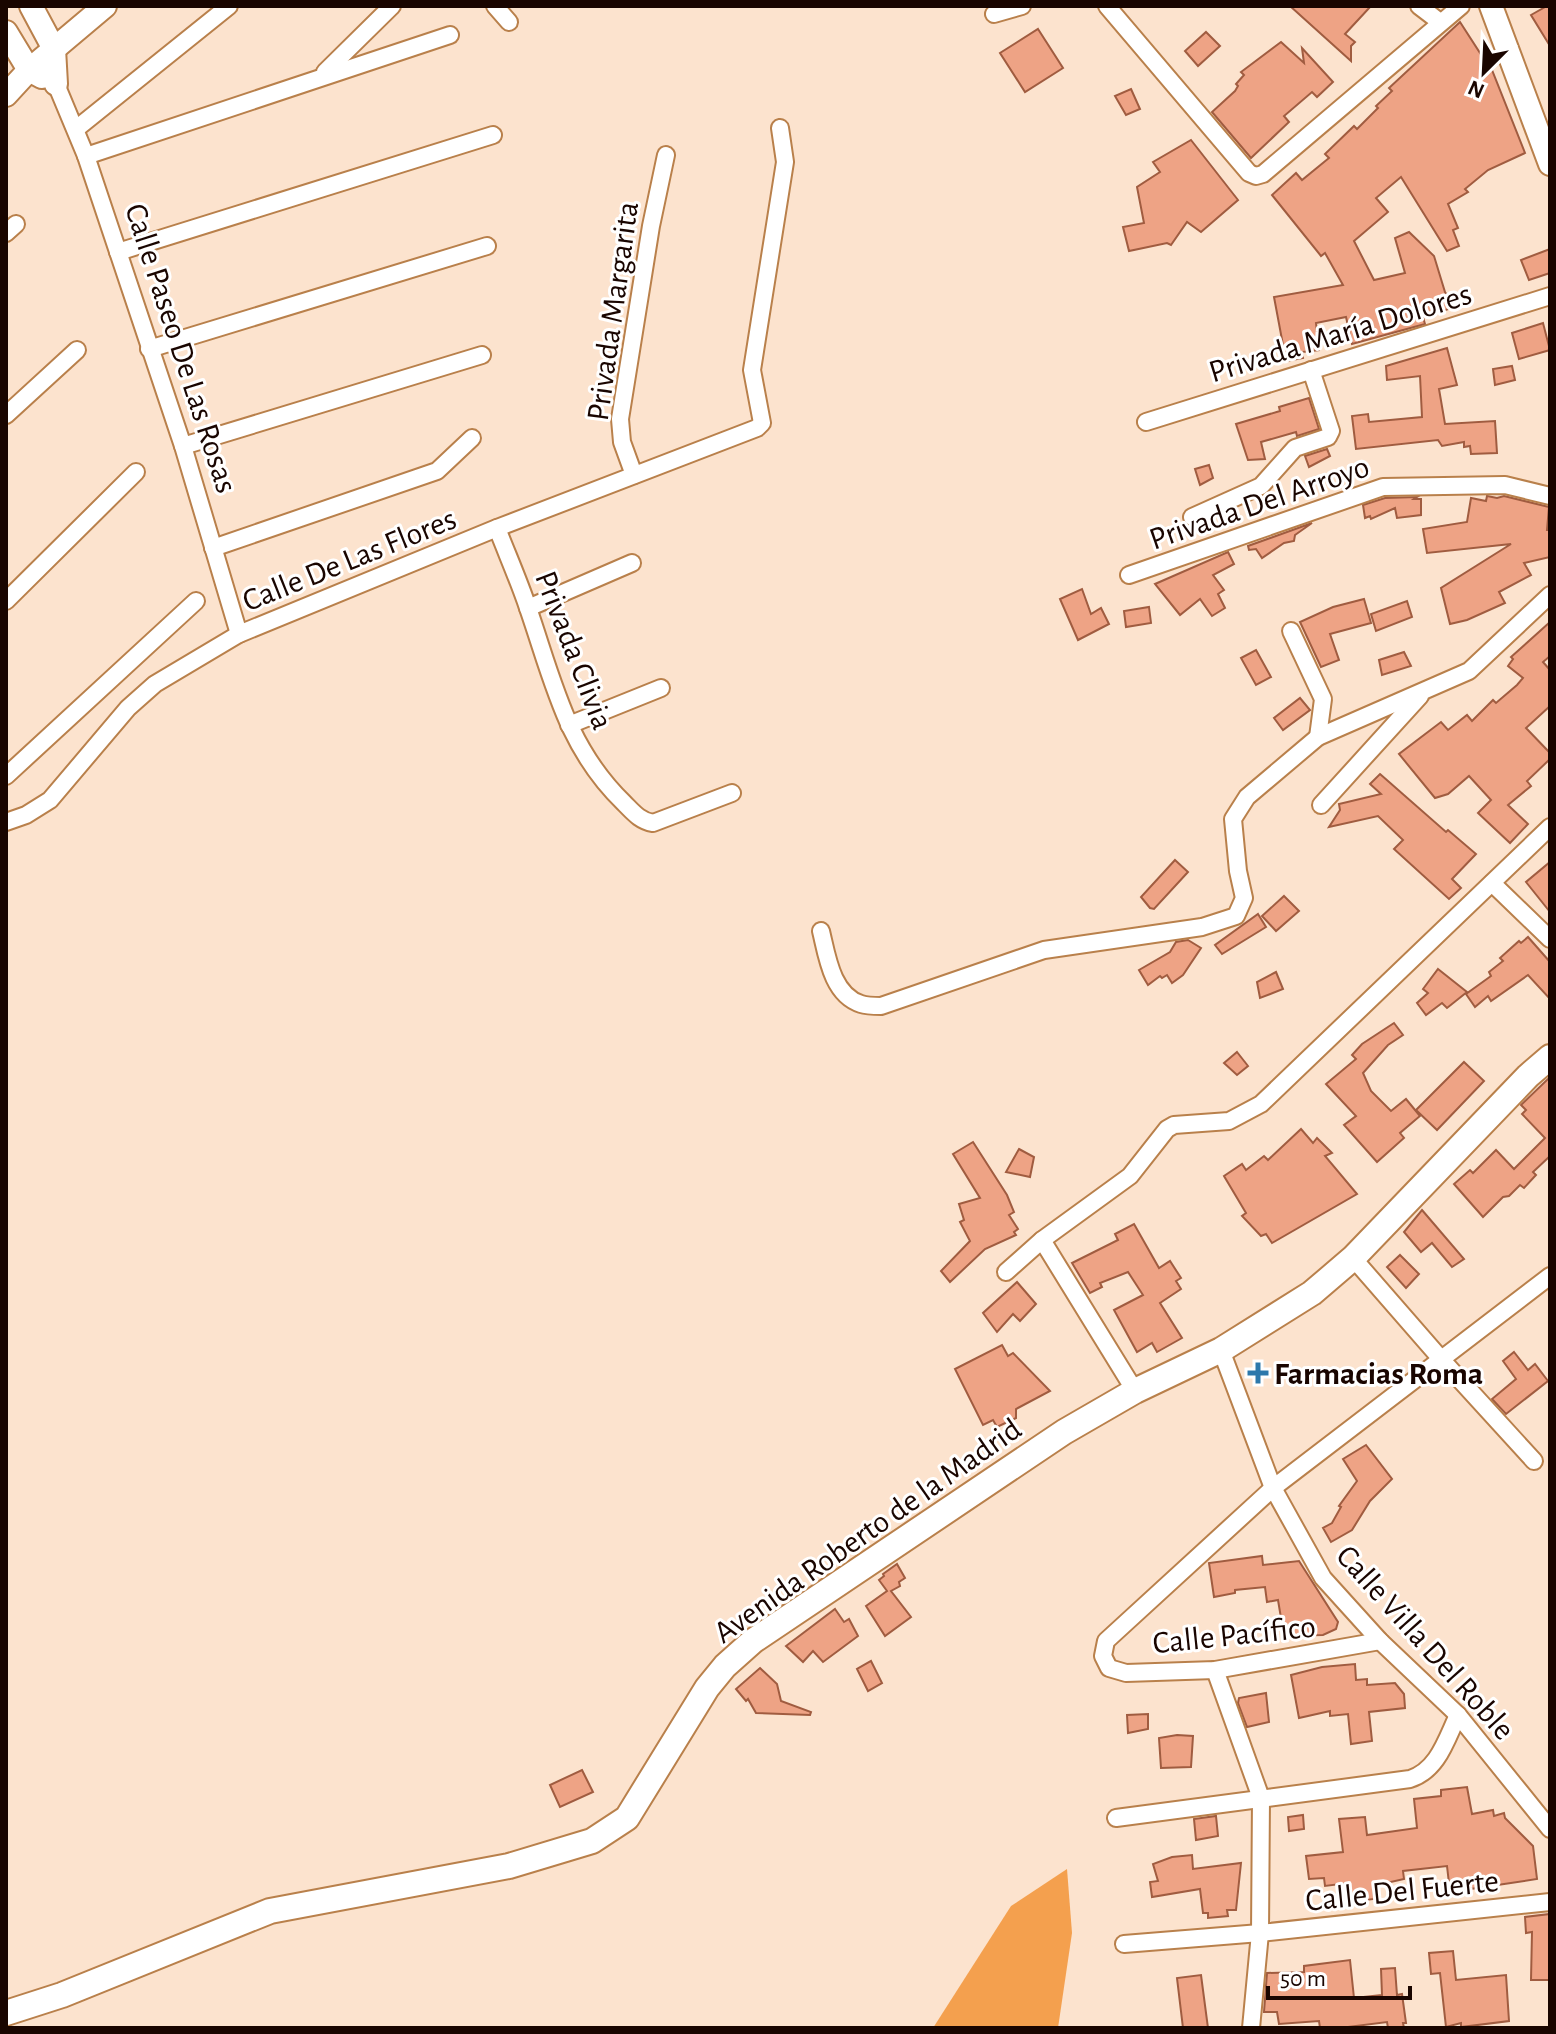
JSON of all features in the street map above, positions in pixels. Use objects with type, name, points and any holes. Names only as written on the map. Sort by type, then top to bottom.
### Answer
[{"type":"main road","name":"Avenida Roberto de la Madrid","points":[[6,2013],[62,1995],[270,1911],[509,1866],[592,1841],[627,1818],[707,1688],[725,1666],[753,1641],[1064,1432],[1135,1391],[1221,1350],[1312,1293],[1353,1258],[1517,1087],[1550,1057]]},
{"type":"street","name":"Calle Paseo De Las Rosas","points":[[31,6],[54,49],[56,84],[86,156],[183,446],[239,634]]},
{"type":"street","points":[[6,95],[29,70],[105,6]]},
{"type":"street","points":[[76,129],[229,6]]},
{"type":"street","points":[[321,76],[392,6]]},
{"type":"street","points":[[495,6],[509,22]]},
{"type":"street","points":[[994,14],[1022,6]]},
{"type":"street","points":[[1107,6],[1249,173],[1256,176],[1263,174],[1461,6]]},
{"type":"street","points":[[1419,6],[1440,22]]},
{"type":"street","points":[[1491,6],[1550,164]]},
{"type":"street","points":[[6,32],[29,70],[56,84]]},
{"type":"street","points":[[86,156],[450,35]]},
{"type":"street","name":"Calle De Las Flores","points":[[6,822],[50,800],[128,708],[155,684],[239,634],[497,528],[757,428],[762,423],[752,370],[785,162],[780,128]]},
{"type":"street","points":[[118,252],[493,135]]},
{"type":"street","name":"Privada Margarita","points":[[634,475],[622,442],[620,419],[651,226],[666,155]]},
{"type":"street","points":[[149,349],[487,246]]},
{"type":"street","name":"Privada María Dolores","points":[[1146,422],[1550,296]]},
{"type":"street","points":[[6,415],[77,350]]},
{"type":"street","points":[[183,446],[482,355]]},
{"type":"street","points":[[1192,517],[1261,486],[1295,448],[1328,437],[1331,431],[1311,370]]},
{"type":"street","points":[[213,548],[437,471],[472,438]]},
{"type":"street","points":[[6,601],[136,472]]},
{"type":"street","name":"Privada Del Arroyo","points":[[1129,575],[1383,487],[1505,485],[1550,496]]},
{"type":"street","name":"Privada Clivia","points":[[497,528],[528,608],[554,693],[602,782],[644,822],[653,823],[732,793]]},
{"type":"street","points":[[528,608],[632,563]]},
{"type":"street","points":[[821,931],[828,964],[844,994],[860,1004],[881,1006],[1044,950],[1202,927],[1236,916],[1244,898],[1233,819],[1247,797],[1318,737],[1469,671],[1550,595]]},
{"type":"street","points":[[6,776],[196,601]]},
{"type":"street","points":[[1291,631],[1323,699],[1318,737]]},
{"type":"street","points":[[569,725],[661,688]]},
{"type":"street","points":[[1321,805],[1425,691]]},
{"type":"street","points":[[1006,1272],[1042,1240],[1130,1176],[1167,1129],[1174,1125],[1229,1121],[1261,1104],[1550,827]]},
{"type":"street","points":[[1492,883],[1550,939]]},
{"type":"street","points":[[1042,1240],[1135,1391]]},
{"type":"street","points":[[1353,1258],[1534,1461]]},
{"type":"street","name":"Calle Pacífico","points":[[1380,1641],[1215,1670],[1126,1673],[1109,1668],[1103,1656],[1106,1641],[1273,1488],[1550,1276]]},
{"type":"street","name":"Calle Villa Del Roble","points":[[1221,1350],[1273,1488],[1323,1578],[1380,1641],[1458,1715],[1550,1829]]},
{"type":"street","name":"Calle Del Fuerte","points":[[1215,1670],[1261,1798],[1260,1933],[1251,2028]]},
{"type":"street","points":[[1116,1818],[1410,1779],[1432,1768],[1458,1715]]},
{"type":"street","name":"Calle Del Fuerte","points":[[1124,1944],[1550,1902]]},
{"type":"shaded area","points":[[1067,1869],[1072,1933],[1058,2028],[933,2028],[1011,1906]]},
{"type":"building","points":[[1290,6],[1371,6],[1345,34],[1355,42],[1351,46],[1351,61]]},
{"type":"building","points":[[1550,6],[1550,46],[1531,15]]},
{"type":"building","points":[[1460,22],[1482,56],[1486,55],[1525,153],[1488,170],[1465,189],[1468,192],[1448,204],[1458,228],[1453,230],[1459,246],[1447,251],[1401,177],[1376,198],[1388,212],[1354,241],[1374,280],[1405,273],[1395,238],[1409,232],[1434,256],[1445,292],[1455,307],[1423,317],[1425,324],[1352,344],[1346,317],[1316,323],[1319,350],[1302,352],[1303,358],[1286,361],[1274,297],[1343,285],[1325,253],[1321,256],[1272,195],[1296,173],[1302,180],[1329,158],[1325,154],[1354,126],[1357,129],[1392,91],[1389,88]]},
{"type":"building","points":[[1038,29],[1063,68],[1025,92],[1000,53]]},
{"type":"building","points":[[1206,32],[1220,46],[1198,66],[1185,51]]},
{"type":"building","points":[[1281,42],[1304,63],[1302,48],[1333,82],[1317,97],[1312,92],[1284,116],[1289,122],[1251,158],[1212,112],[1235,91],[1236,84],[1244,75],[1241,72]]},
{"type":"building","points":[[1131,89],[1140,109],[1126,115],[1115,96]]},
{"type":"building","points":[[1191,140],[1238,200],[1201,232],[1187,222],[1171,245],[1167,243],[1129,251],[1123,227],[1144,223],[1137,187],[1160,172],[1153,162]]},
{"type":"building","points":[[1550,249],[1550,273],[1529,280],[1521,260]]},
{"type":"building","points":[[1543,323],[1550,350],[1519,359],[1512,333]]},
{"type":"building","points":[[1447,348],[1457,385],[1439,389],[1445,424],[1495,421],[1497,453],[1471,454],[1470,446],[1464,447],[1464,442],[1442,446],[1438,440],[1356,449],[1352,416],[1368,414],[1369,422],[1422,417],[1420,376],[1387,380],[1386,366]]},
{"type":"building","points":[[1512,366],[1515,380],[1495,385],[1493,369]]},
{"type":"building","points":[[1309,398],[1319,429],[1261,442],[1265,459],[1248,460],[1236,424],[1280,411],[1279,407]]},
{"type":"building","points":[[1327,449],[1330,456],[1309,467],[1305,456]]},
{"type":"building","points":[[1209,465],[1213,478],[1200,485],[1195,469]]},
{"type":"building","points":[[1487,496],[1504,496],[1549,507],[1547,530],[1550,530],[1550,557],[1524,563],[1531,575],[1499,592],[1505,603],[1450,624],[1441,588],[1511,544],[1427,553],[1423,529],[1467,522],[1471,498],[1486,501]]},
{"type":"building","points":[[1417,497],[1414,499],[1421,499],[1421,515],[1397,518],[1395,508],[1371,519],[1370,516],[1365,518],[1363,505],[1385,498]]},
{"type":"building","points":[[1312,523],[1295,535],[1294,541],[1284,543],[1262,558],[1256,549],[1249,550],[1248,546]]},
{"type":"building","points":[[1228,552],[1234,564],[1213,575],[1224,590],[1218,594],[1225,608],[1212,616],[1200,599],[1180,615],[1155,584]]},
{"type":"building","points":[[1082,589],[1091,614],[1101,608],[1109,624],[1078,640],[1060,599]]},
{"type":"building","points":[[1364,599],[1371,623],[1330,634],[1339,660],[1321,667],[1300,622],[1333,607]]},
{"type":"building","points":[[1407,601],[1412,617],[1376,631],[1371,614]]},
{"type":"building","points":[[1149,607],[1151,623],[1126,627],[1124,611]]},
{"type":"building","points":[[1550,622],[1550,656],[1543,662],[1550,670],[1550,706],[1526,728],[1550,753],[1550,759],[1527,781],[1531,786],[1508,805],[1528,824],[1510,843],[1478,813],[1491,800],[1469,776],[1448,794],[1435,798],[1399,754],[1441,722],[1448,730],[1467,715],[1472,721],[1493,700],[1496,703],[1517,685],[1523,678],[1508,666],[1513,659],[1511,657]]},
{"type":"building","points":[[1256,650],[1271,677],[1256,685],[1241,658]]},
{"type":"building","points":[[1404,652],[1411,666],[1382,675],[1379,660]]},
{"type":"building","points":[[1300,698],[1310,710],[1283,730],[1274,718]]},
{"type":"building","points":[[1380,774],[1476,854],[1452,879],[1461,888],[1449,899],[1394,849],[1403,840],[1378,816],[1329,827],[1340,810],[1339,804],[1381,794],[1370,784]]},
{"type":"building","points":[[1175,860],[1188,872],[1154,909],[1150,908],[1141,897]]},
{"type":"building","points":[[1550,862],[1550,912],[1526,882]]},
{"type":"building","points":[[1284,896],[1299,911],[1276,931],[1262,916]]},
{"type":"building","points":[[1258,914],[1266,927],[1222,954],[1215,945]]},
{"type":"building","points":[[1528,937],[1550,962],[1550,999],[1528,975],[1491,1001],[1488,996],[1475,1007],[1466,994],[1491,976],[1489,972],[1503,961],[1500,958]]},
{"type":"building","points":[[1188,940],[1201,948],[1183,975],[1172,983],[1167,975],[1160,976],[1148,985],[1139,970],[1170,952],[1176,942]]},
{"type":"building","points":[[1438,969],[1467,992],[1447,1008],[1442,1003],[1426,1015],[1417,1003],[1428,993],[1423,989]]},
{"type":"building","points":[[1276,972],[1283,989],[1260,998],[1257,982]]},
{"type":"building","points":[[1394,1023],[1403,1035],[1388,1045],[1363,1073],[1371,1091],[1391,1111],[1406,1099],[1420,1116],[1400,1133],[1404,1138],[1377,1162],[1344,1125],[1356,1116],[1326,1084],[1356,1059],[1352,1055],[1362,1044]]},
{"type":"building","points":[[1237,1052],[1248,1066],[1237,1075],[1224,1063]]},
{"type":"building","points":[[1464,1062],[1484,1081],[1437,1130],[1416,1110]]},
{"type":"building","points":[[1550,1077],[1550,1156],[1533,1172],[1536,1175],[1524,1188],[1520,1185],[1509,1196],[1503,1197],[1483,1217],[1454,1184],[1470,1170],[1473,1173],[1496,1150],[1514,1169],[1545,1138],[1522,1114],[1526,1110],[1521,1105]]},
{"type":"building","points":[[1301,1129],[1313,1143],[1317,1138],[1332,1153],[1325,1156],[1357,1194],[1272,1243],[1266,1234],[1261,1236],[1242,1216],[1246,1213],[1224,1176],[1242,1164],[1246,1170],[1264,1156],[1268,1160]]},
{"type":"building","points":[[973,1142],[1007,1195],[1014,1212],[1009,1215],[1018,1229],[1014,1232],[1016,1235],[985,1249],[950,1282],[941,1271],[970,1241],[960,1222],[964,1220],[959,1204],[980,1198],[953,1154]]},
{"type":"building","points":[[1019,1149],[1034,1157],[1030,1177],[1006,1172]]},
{"type":"building","points":[[1422,1210],[1464,1259],[1452,1267],[1432,1243],[1421,1252],[1404,1232]]},
{"type":"building","points":[[1134,1224],[1159,1268],[1170,1261],[1181,1278],[1176,1281],[1181,1289],[1160,1303],[1182,1338],[1157,1352],[1152,1343],[1137,1352],[1114,1310],[1143,1295],[1128,1272],[1100,1283],[1102,1287],[1090,1293],[1072,1263],[1118,1240],[1115,1234]]},
{"type":"building","points":[[1400,1255],[1419,1274],[1406,1288],[1387,1267]]},
{"type":"building","points":[[1017,1282],[1036,1304],[1020,1321],[1013,1314],[997,1332],[983,1313]]},
{"type":"building","points":[[1002,1345],[1008,1356],[1013,1353],[1050,1391],[1016,1409],[1016,1418],[997,1427],[993,1420],[983,1425],[955,1369]]},
{"type":"building","points":[[1514,1352],[1528,1370],[1535,1364],[1548,1381],[1506,1414],[1492,1399],[1516,1379],[1503,1361]]},
{"type":"building","points":[[1366,1445],[1392,1479],[1370,1501],[1352,1530],[1331,1542],[1323,1528],[1332,1523],[1339,1506],[1357,1481],[1343,1459]]},
{"type":"building","points":[[1262,1556],[1263,1565],[1299,1561],[1338,1622],[1336,1629],[1323,1635],[1284,1636],[1278,1600],[1267,1602],[1265,1587],[1235,1590],[1235,1593],[1214,1597],[1209,1563]]},
{"type":"building","points":[[897,1564],[905,1578],[899,1582],[900,1586],[891,1591],[911,1617],[885,1636],[866,1606],[887,1591],[879,1580]]},
{"type":"building","points":[[835,1609],[844,1622],[849,1619],[858,1636],[823,1662],[813,1651],[803,1662],[786,1646]]},
{"type":"building","points":[[871,1661],[882,1683],[868,1691],[857,1669]]},
{"type":"building","points":[[1355,1664],[1356,1680],[1367,1679],[1367,1685],[1395,1683],[1404,1694],[1405,1708],[1369,1712],[1372,1741],[1351,1744],[1348,1714],[1330,1716],[1330,1711],[1299,1718],[1291,1675],[1322,1667]]},
{"type":"building","points":[[760,1668],[777,1684],[781,1701],[811,1712],[810,1715],[756,1713],[748,1699],[746,1701],[736,1689]]},
{"type":"building","points":[[1266,1693],[1269,1722],[1247,1727],[1239,1698]]},
{"type":"building","points":[[1148,1714],[1148,1729],[1128,1733],[1127,1715]]},
{"type":"building","points":[[1193,1736],[1191,1767],[1161,1768],[1159,1738]]},
{"type":"building","points":[[582,1770],[593,1792],[560,1807],[550,1785]]},
{"type":"building","points":[[1467,1787],[1472,1814],[1493,1810],[1494,1816],[1504,1813],[1505,1818],[1533,1846],[1537,1879],[1450,1892],[1447,1866],[1403,1871],[1404,1879],[1373,1886],[1374,1899],[1350,1902],[1348,1883],[1325,1886],[1324,1878],[1309,1879],[1306,1856],[1343,1852],[1339,1819],[1365,1817],[1367,1835],[1417,1828],[1414,1799],[1441,1796],[1441,1790]]},
{"type":"building","points":[[1303,1815],[1304,1829],[1289,1831],[1288,1817]]},
{"type":"building","points":[[1216,1816],[1218,1836],[1196,1840],[1194,1819]]},
{"type":"building","points":[[1192,1855],[1193,1869],[1241,1863],[1236,1910],[1227,1910],[1228,1916],[1208,1918],[1208,1913],[1203,1913],[1200,1889],[1152,1897],[1150,1882],[1158,1881],[1153,1864],[1172,1857]]},
{"type":"building","points":[[1550,1914],[1550,1980],[1531,1980],[1532,1932],[1526,1933],[1525,1917]]},
{"type":"building","points":[[1453,1951],[1456,1980],[1506,1975],[1509,2021],[1461,2027],[1461,2023],[1446,2027],[1440,1973],[1431,1974],[1429,1953]]},
{"type":"building","points":[[1350,1960],[1354,1998],[1382,1995],[1381,1969],[1395,1968],[1397,1995],[1402,1994],[1404,2028],[1388,2028],[1387,2022],[1340,2028],[1320,2028],[1319,2021],[1279,2024],[1277,2012],[1264,2012],[1267,1973],[1304,1972],[1304,1966]]},
{"type":"building","points":[[1201,1975],[1208,2028],[1183,2028],[1177,1978]]},
{"type":"place","name":"Farmacias Roma","points":[[1258,1373]]}]
